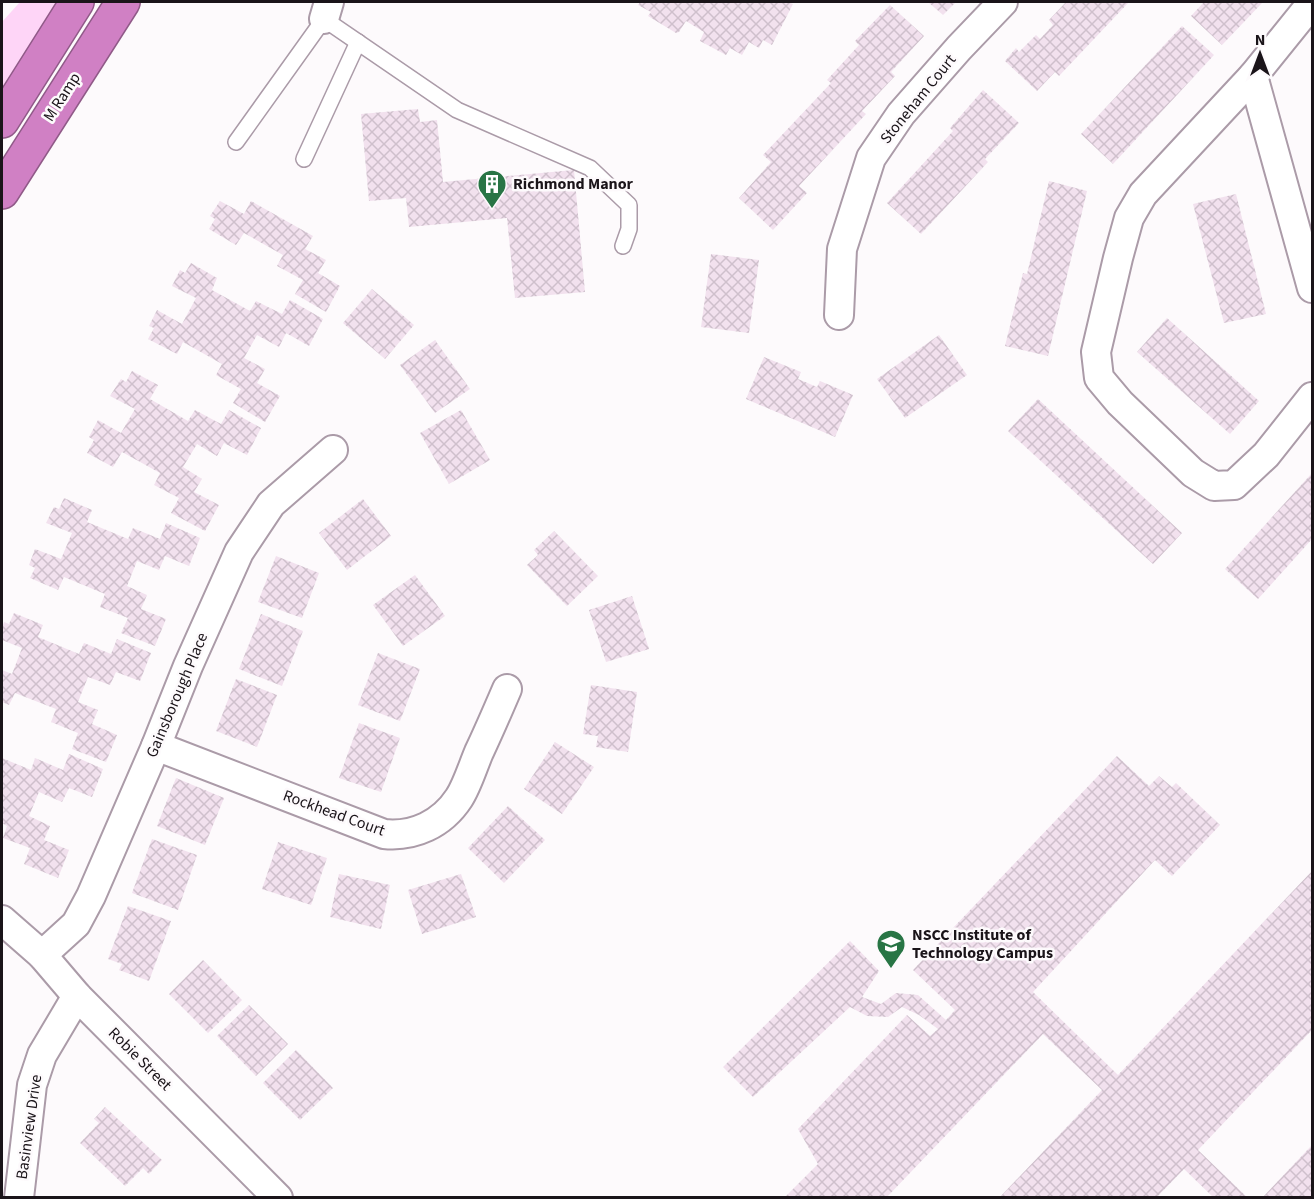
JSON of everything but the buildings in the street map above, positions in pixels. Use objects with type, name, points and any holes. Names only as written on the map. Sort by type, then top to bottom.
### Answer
[{"type":"highway","points":[[2,121],[77,2]]},
{"type":"highway","name":"M Ramp","points":[[2,192],[123,2]]},
{"type":"street","name":"Stoneham Court","points":[[839,315],[842,249],[871,158],[902,114],[959,48],[1003,2]]},
{"type":"street","points":[[1312,3],[1253,76],[1143,194],[1129,218],[1096,352],[1099,378],[1120,402],[1193,473],[1214,486],[1234,485],[1266,455],[1312,397]]},
{"type":"street","points":[[1253,76],[1312,288]]},
{"type":"street","name":"Gainsborough Place","points":[[42,955],[76,924],[91,897],[188,666],[239,552],[271,504],[333,450]]},
{"type":"street","name":"Rockhead Court","points":[[156,746],[384,834],[414,833],[442,817],[459,798],[507,689]]},
{"type":"street","name":"Robie Street","points":[[2,920],[42,955],[77,996],[278,1197]]},
{"type":"street","name":"Basinview Drive","points":[[19,1197],[32,1085],[42,1055],[77,996]]},
{"type":"lane","points":[[236,142],[326,10],[358,42],[457,110],[590,168],[629,205],[630,230],[624,246]]},
{"type":"lane","points":[[304,159],[358,42]]},
{"type":"shaded area","points":[[20,2],[58,2],[2,93],[2,22]]},
{"type":"place","name":"Richmond Manor","points":[[492,210]]},
{"type":"place","name":"NSCC Institute of Technology Campus","points":[[891,970]]}]
